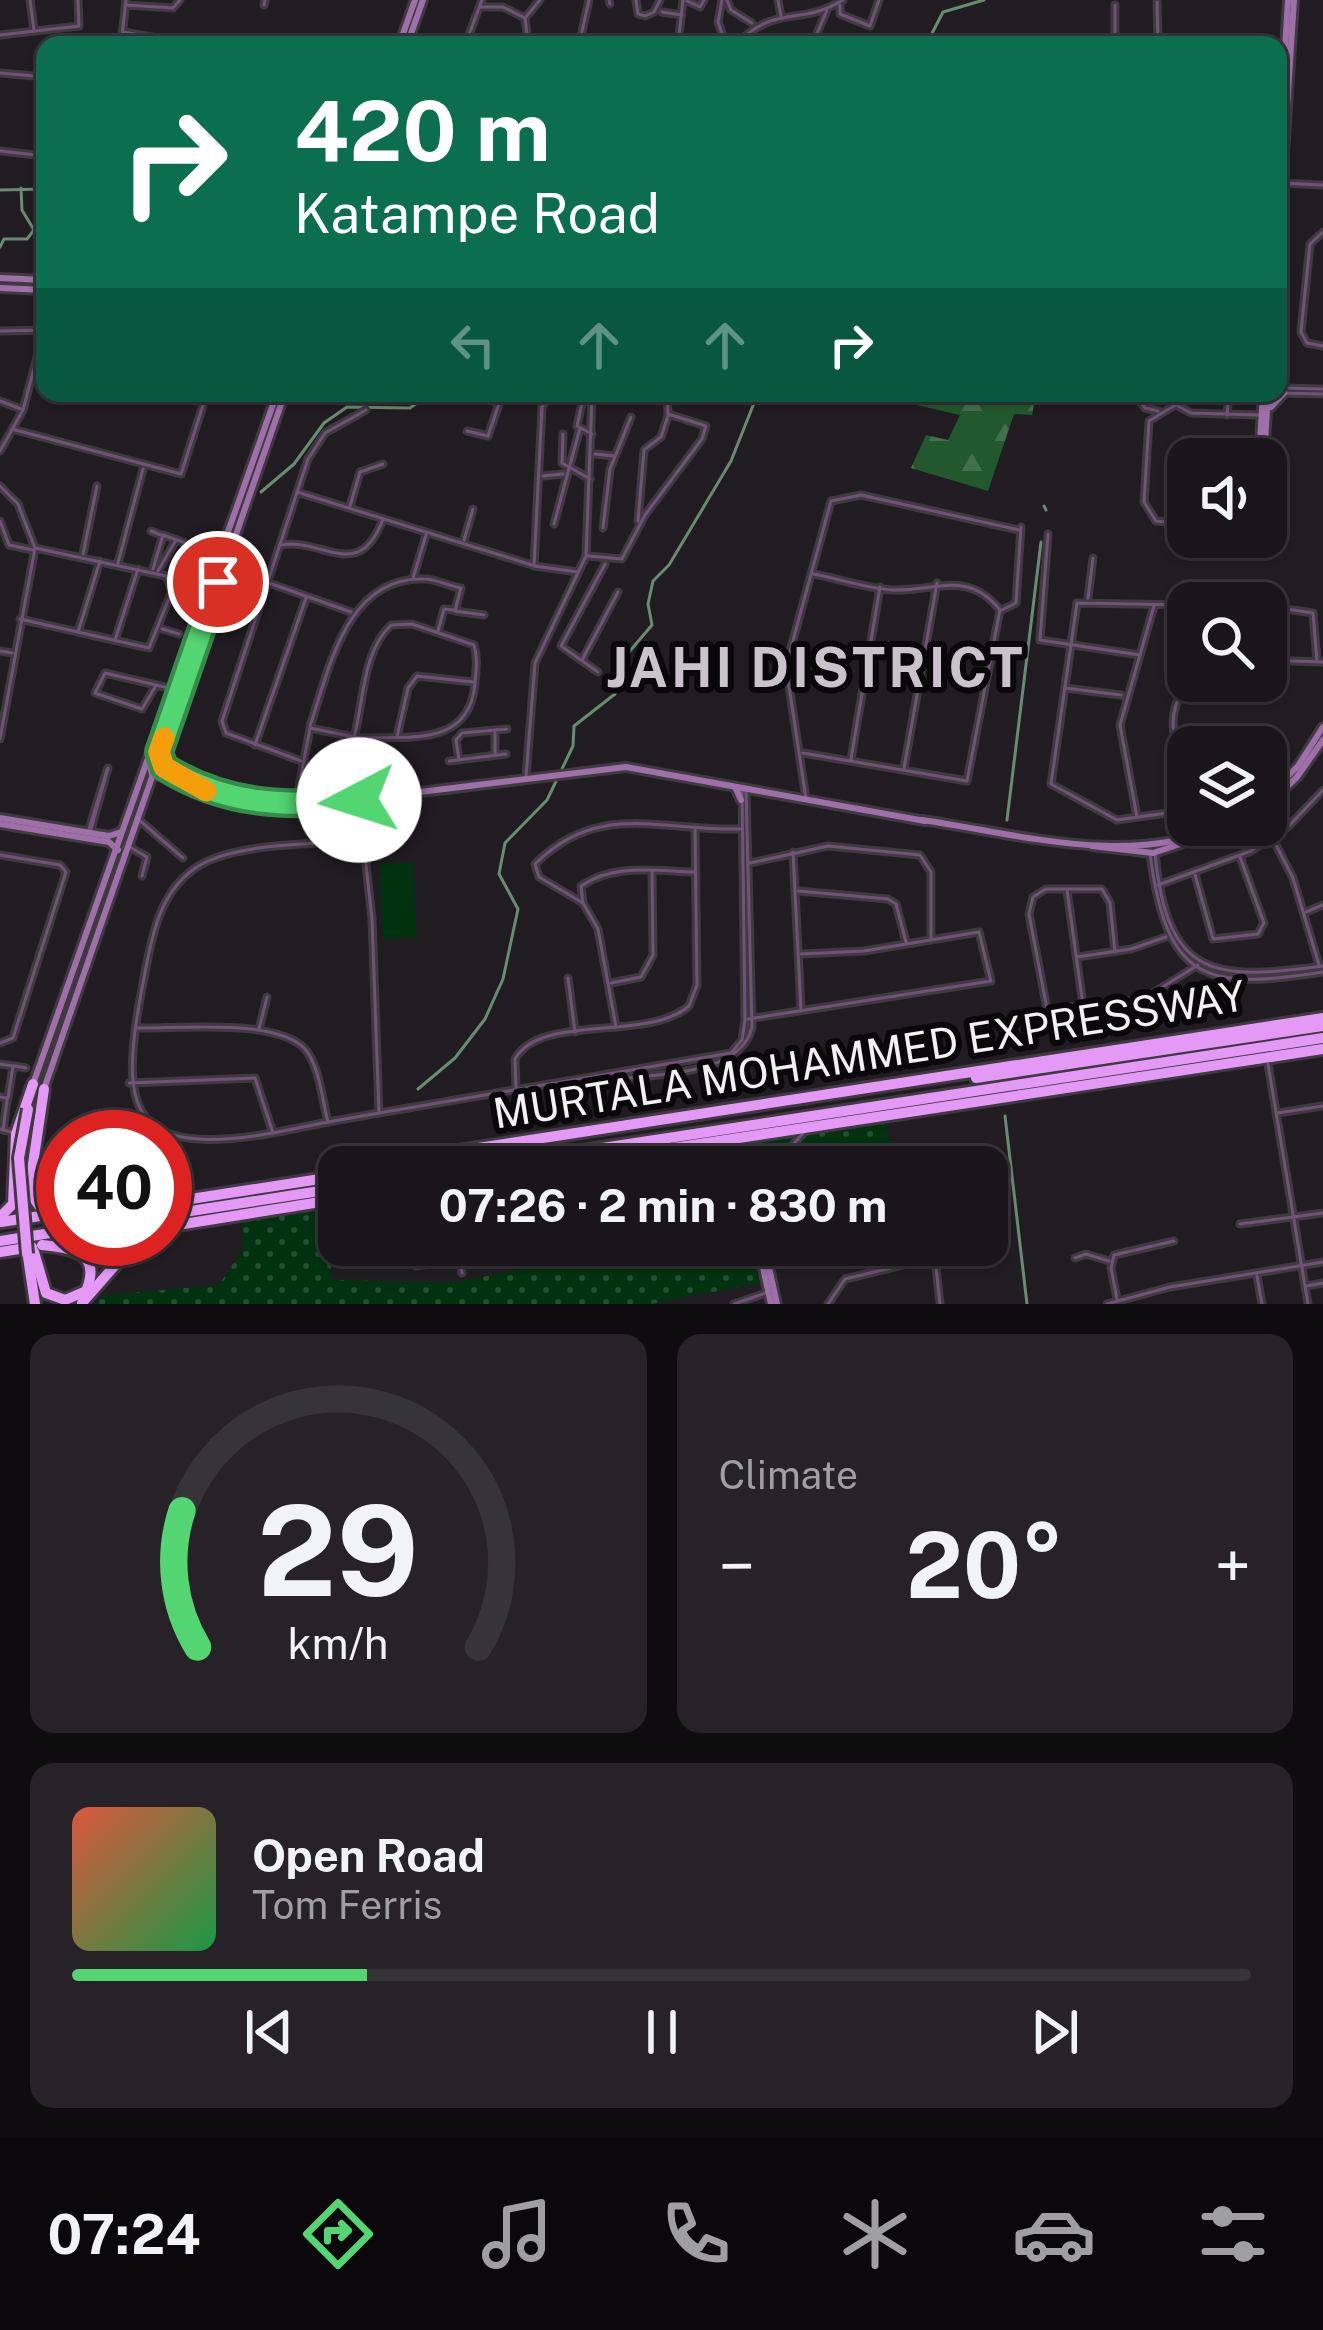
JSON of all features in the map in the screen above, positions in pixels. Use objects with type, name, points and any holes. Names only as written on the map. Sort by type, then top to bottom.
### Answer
[{"type":"highway","name":"MURTALA MOHAMMED EXPRESSWAY","points":[[489,1146],[982,1069],[1323,1022]]},
{"type":"highway","name":"MURTALA MOHAMMED EXPRESSWAY","points":[[576,1146],[1323,1022]]},
{"type":"highway","name":"MURTALA MOHAMMED EXPRESSWAY","points":[[639,1146],[1323,1038]]},
{"type":"highway","name":"MURTALA MOHAMMED EXPRESSWAY","points":[[682,1146],[1323,1049]]},
{"type":"highway","points":[[943,1083],[982,1069]]},
{"type":"highway","points":[[38,1086],[19,1158],[41,1286],[38,1304]]},
{"type":"highway","points":[[0,1223],[13,1204],[16,1134],[38,1086]]},
{"type":"highway","points":[[36,1202],[29,1191],[38,1086]]},
{"type":"highway","points":[[944,1106],[988,1088]]},
{"type":"highway","points":[[192,1195],[318,1176]]},
{"type":"highway","points":[[192,1211],[318,1178]]},
{"type":"highway","points":[[192,1201],[318,1190]]},
{"type":"highway","points":[[192,1219],[318,1202]]},
{"type":"highway","points":[[0,1223],[36,1217]]},
{"type":"highway","points":[[0,1240],[36,1235]]},
{"type":"highway","points":[[34,1250],[38,1304]]},
{"type":"highway","points":[[0,1252],[78,1250],[89,1260],[92,1276],[86,1291],[73,1299],[56,1298],[41,1286]]},
{"type":"highway","points":[[80,1304],[114,1266]]},
{"type":"street","points":[[30,0],[34,32]]},
{"type":"street","points":[[0,35],[79,26],[77,0]]},
{"type":"street","points":[[123,36],[126,2],[173,8],[180,0]]},
{"type":"street","points":[[406,36],[419,0]]},
{"type":"street","points":[[468,36],[482,0]]},
{"type":"street","points":[[527,36],[526,18],[540,0]]},
{"type":"street","points":[[581,36],[589,0]]},
{"type":"street","points":[[636,0],[638,14],[645,16],[654,13],[660,0]]},
{"type":"street","points":[[680,36],[684,0],[700,7],[704,0]]},
{"type":"street","points":[[724,0],[753,24]]},
{"type":"street","points":[[723,36],[718,22],[724,0]]},
{"type":"street","points":[[778,0],[781,17]]},
{"type":"street","points":[[743,36],[753,24],[841,2],[840,14],[870,26],[879,0]]},
{"type":"street","points":[[1287,45],[1291,0]]},
{"type":"street","points":[[1287,45],[1291,0]]},
{"type":"street","points":[[1157,2],[1158,36]]},
{"type":"street","points":[[480,7],[498,5],[526,18]]},
{"type":"street","points":[[1115,5],[1115,36]]},
{"type":"street","points":[[816,36],[828,8]]},
{"type":"street","points":[[662,12],[683,15]]},
{"type":"street","points":[[123,32],[146,36]]},
{"type":"street","points":[[0,73],[36,76]]},
{"type":"street","points":[[0,151],[36,155]]},
{"type":"street","points":[[1287,183],[1323,185]]},
{"type":"street","points":[[1323,232],[1310,244],[1301,332],[1307,343],[1323,346]]},
{"type":"street","points":[[0,278],[36,280]]},
{"type":"street","points":[[0,288],[36,290]]},
{"type":"street","points":[[0,332],[36,330]]},
{"type":"street","points":[[0,451],[22,410],[36,361]]},
{"type":"street","points":[[1287,390],[1323,391]]},
{"type":"street","points":[[0,401],[22,410]]},
{"type":"street","points":[[12,429],[143,467],[185,471],[204,402]]},
{"type":"street","points":[[80,965],[137,818],[173,689],[278,402]]},
{"type":"street","points":[[38,1086],[124,830],[159,752],[278,402]]},
{"type":"street","points":[[467,431],[488,436],[500,404],[496,402]]},
{"type":"street","points":[[534,566],[543,402]]},
{"type":"street","points":[[526,781],[535,663],[586,556],[594,454],[592,402],[579,402]]},
{"type":"street","points":[[638,526],[644,450],[661,437],[668,402]]},
{"type":"street","points":[[1141,402],[1160,412]]},
{"type":"street","points":[[1227,416],[1228,402]]},
{"type":"street","points":[[1261,438],[1261,421],[1270,402]]},
{"type":"street","points":[[1261,421],[1270,402]]},
{"type":"street","points":[[1261,421],[1272,402]]},
{"type":"street","points":[[554,524],[580,428],[582,403]]},
{"type":"street","points":[[1167,522],[1156,521],[1145,510],[1149,421],[1177,404],[1185,412],[1261,421]]},
{"type":"street","points":[[302,761],[229,735],[223,721],[297,492],[325,433],[366,410]]},
{"type":"street","points":[[586,556],[622,559],[638,526],[706,426],[668,414]]},
{"type":"street","points":[[603,528],[614,456],[631,417]]},
{"type":"street","points":[[580,428],[593,435]]},
{"type":"street","points":[[563,434],[561,458],[567,471]]},
{"type":"street","points":[[562,448],[574,450]]},
{"type":"street","points":[[594,454],[614,456]]},
{"type":"street","points":[[349,508],[360,472],[383,464]]},
{"type":"street","points":[[118,563],[143,467]]},
{"type":"street","points":[[540,477],[567,471],[592,479]]},
{"type":"street","points":[[0,486],[18,504],[35,549],[0,740]]},
{"type":"street","points":[[83,556],[98,487]]},
{"type":"street","points":[[297,492],[534,566],[579,572]]},
{"type":"street","points":[[806,800],[786,666],[831,501],[861,495],[1020,529],[1016,603],[1000,610]]},
{"type":"street","points":[[464,542],[473,509]]},
{"type":"street","points":[[278,547],[293,544],[346,555],[370,543],[384,517]]},
{"type":"street","points":[[0,520],[9,545],[139,567],[172,584],[149,648],[20,619]]},
{"type":"street","points":[[151,531],[191,545]]},
{"type":"street","points":[[412,579],[427,532]]},
{"type":"street","points":[[1048,534],[1040,640],[1142,655]]},
{"type":"street","points":[[155,572],[163,536]]},
{"type":"street","points":[[160,557],[176,540]]},
{"type":"street","points":[[1088,599],[1093,558]]},
{"type":"street","points":[[78,633],[101,559]]},
{"type":"street","points":[[598,672],[562,650],[605,564]]},
{"type":"street","points":[[114,641],[139,567]]},
{"type":"street","points":[[814,574],[880,587],[973,586],[1000,610]]},
{"type":"street","points":[[296,805],[310,728],[353,612],[412,579],[461,588],[455,611]]},
{"type":"street","points":[[268,583],[353,612]]},
{"type":"street","points":[[904,770],[937,583]]},
{"type":"street","points":[[851,761],[880,587]]},
{"type":"street","points":[[581,662],[618,592]]},
{"type":"street","points":[[255,746],[306,598]]},
{"type":"street","points":[[1167,604],[1088,599],[1073,608],[1051,784],[1117,820],[1167,814]]},
{"type":"street","points":[[1137,819],[1121,740],[1125,695],[1142,655],[1154,604]]},
{"type":"street","points":[[335,608],[347,622]]},
{"type":"street","points":[[438,631],[444,609],[484,615]]},
{"type":"street","points":[[1287,609],[1312,613],[1320,662],[1287,661]]},
{"type":"street","points":[[802,753],[967,781],[1000,610]]},
{"type":"street","points":[[556,617],[572,625]]},
{"type":"street","points":[[354,737],[358,704],[380,636],[400,622],[474,645],[470,711],[454,729]]},
{"type":"street","points":[[160,628],[179,634]]},
{"type":"street","points":[[0,651],[14,653]]},
{"type":"street","points":[[155,687],[142,709],[95,693],[105,673],[173,689]]},
{"type":"street","points":[[398,737],[408,688],[417,676],[475,682]]},
{"type":"street","points":[[1064,688],[1125,695]]},
{"type":"street","points":[[1287,778],[1323,727]]},
{"type":"street","points":[[310,728],[354,737],[454,729],[462,734]]},
{"type":"street","points":[[459,760],[456,740],[462,734],[507,729]]},
{"type":"street","points":[[495,755],[496,730]]},
{"type":"street","points":[[1287,785],[1323,740]]},
{"type":"street","points":[[159,752],[164,767],[206,791]]},
{"type":"street","points":[[449,761],[506,754]]},
{"type":"street","points":[[150,769],[206,791],[296,805],[626,767],[889,816],[1089,844],[1152,850],[1167,845]]},
{"type":"street","points":[[150,769],[175,774]]},
{"type":"street","points":[[146,789],[164,778]]},
{"type":"street","points":[[364,841],[244,853],[190,871],[170,895],[154,929],[134,1028],[129,1083],[150,1120],[182,1139],[213,1143],[516,1090],[722,1062],[746,1046],[748,1019],[741,788]]},
{"type":"street","points":[[91,832],[103,789]]},
{"type":"street","points":[[745,860],[743,801],[756,790]]},
{"type":"street","points":[[1287,825],[1323,790]]},
{"type":"street","points":[[359,800],[379,1113]]},
{"type":"street","points":[[889,816],[925,821]]},
{"type":"street","points":[[137,818],[183,858]]},
{"type":"street","points":[[0,821],[112,836],[124,830]]},
{"type":"street","points":[[0,821],[109,842],[118,850]]},
{"type":"street","points":[[583,903],[538,878],[535,865],[555,844],[588,827],[612,823],[741,829]]},
{"type":"street","points":[[516,1090],[514,1059],[521,1047],[675,1016],[694,998],[695,830]]},
{"type":"street","points":[[127,845],[147,857],[142,876]]},
{"type":"street","points":[[745,860],[762,861],[828,846],[926,857],[932,872],[931,938]]},
{"type":"street","points":[[1158,885],[1259,846]]},
{"type":"street","points":[[1276,846],[1321,969]]},
{"type":"street","points":[[1152,850],[1171,934],[1196,957],[1235,974],[1321,969]]},
{"type":"street","points":[[1152,850],[1156,909],[1194,965],[1221,977],[1249,981],[1321,969]]},
{"type":"street","points":[[792,851],[798,891],[801,1011]]},
{"type":"street","points":[[0,855],[60,865],[66,872],[13,1038],[0,1043]]},
{"type":"street","points":[[1195,874],[1213,938],[1258,934],[1264,922],[1240,857]]},
{"type":"street","points":[[616,1027],[598,928],[583,903],[581,886],[593,878],[652,870],[696,872]]},
{"type":"street","points":[[609,984],[641,977],[652,963],[652,870]]},
{"type":"street","points":[[1157,874],[1166,879]]},
{"type":"street","points":[[1115,952],[1107,894],[1092,886],[1036,893],[1029,914],[1043,1006],[1056,1012],[1143,999],[1170,987],[1194,965]]},
{"type":"street","points":[[1067,888],[1083,1007]]},
{"type":"street","points":[[798,891],[888,899],[896,904],[906,944]]},
{"type":"street","points":[[1304,912],[1323,905]]},
{"type":"street","points":[[748,1019],[992,981],[979,932],[801,954]]},
{"type":"street","points":[[1077,957],[1115,952],[1171,934]]},
{"type":"street","points":[[568,978],[575,1034]]},
{"type":"street","points":[[259,1030],[267,997]]},
{"type":"street","points":[[134,1028],[284,1034],[305,1050],[328,1122]]},
{"type":"street","points":[[1266,1057],[1308,1304]]},
{"type":"street","points":[[0,1064],[26,1068]]},
{"type":"street","points":[[14,1066],[1,1129],[16,1134]]},
{"type":"street","points":[[129,1083],[255,1078],[273,1133]]},
{"type":"street","points":[[0,1097],[8,1098]]},
{"type":"street","points":[[1277,1113],[1323,1106]]},
{"type":"street","points":[[792,1146],[808,1128]]},
{"type":"street","points":[[1240,1224],[1323,1213]]},
{"type":"street","points":[[1111,1262],[1122,1250],[1174,1241]]},
{"type":"street","points":[[1076,1258],[1086,1254],[1111,1262]]},
{"type":"street","points":[[828,1304],[844,1279],[927,1260],[937,1267],[940,1304]]},
{"type":"street","points":[[1111,1262],[1118,1301]]},
{"type":"street","points":[[1107,1304],[1323,1262]]},
{"type":"street","points":[[461,1266],[462,1274]]},
{"type":"street","points":[[766,1266],[774,1304]]},
{"type":"street","points":[[1257,1273],[1262,1304]]},
{"type":"street","points":[[1305,1286],[1323,1283]]},
{"type":"street","points":[[734,1304],[771,1291]]},
{"type":"green space","points":[[1034,402],[1032,415],[1014,414],[988,491],[911,468],[926,435],[948,440],[960,415],[908,403]]},
{"type":"green space","points":[[413,862],[417,937],[383,939],[379,864]]},
{"type":"green space","points":[[886,1122],[891,1146],[711,1146]]},
{"type":"green space","points":[[318,1211],[318,1266],[331,1266],[332,1280],[457,1282],[538,1266],[755,1266],[760,1283],[651,1304],[96,1304],[104,1295],[219,1285],[243,1249],[241,1221]]},
{"type":"waterway","points":[[931,36],[943,12],[984,0]]},
{"type":"waterway","points":[[0,247],[4,239],[27,239],[34,230],[22,210],[21,188]]},
{"type":"waterway","points":[[0,190],[36,189]]},
{"type":"waterway","points":[[261,492],[294,464],[324,423],[347,407],[410,408],[418,402]]},
{"type":"waterway","points":[[418,1089],[455,1058],[485,1019],[503,979],[518,909],[499,874],[505,843],[547,800],[573,746],[574,726],[615,694],[624,658],[652,625],[648,604],[653,581],[669,565],[731,461],[754,402]]},
{"type":"waterway","points":[[1044,506],[1046,510]]},
{"type":"waterway","points":[[1007,820],[1041,542]]},
{"type":"waterway","points":[[1005,1116],[1027,1304]]},
{"type":"slow traffic","points":[[164,738],[159,752],[164,767],[206,791]]},
{"type":"district","name":"JAHI DISTRICT","points":[[816,667]]},
{"type":"route","points":[[218,582],[159,752],[164,767],[206,791],[266,804],[359,800]]}]
